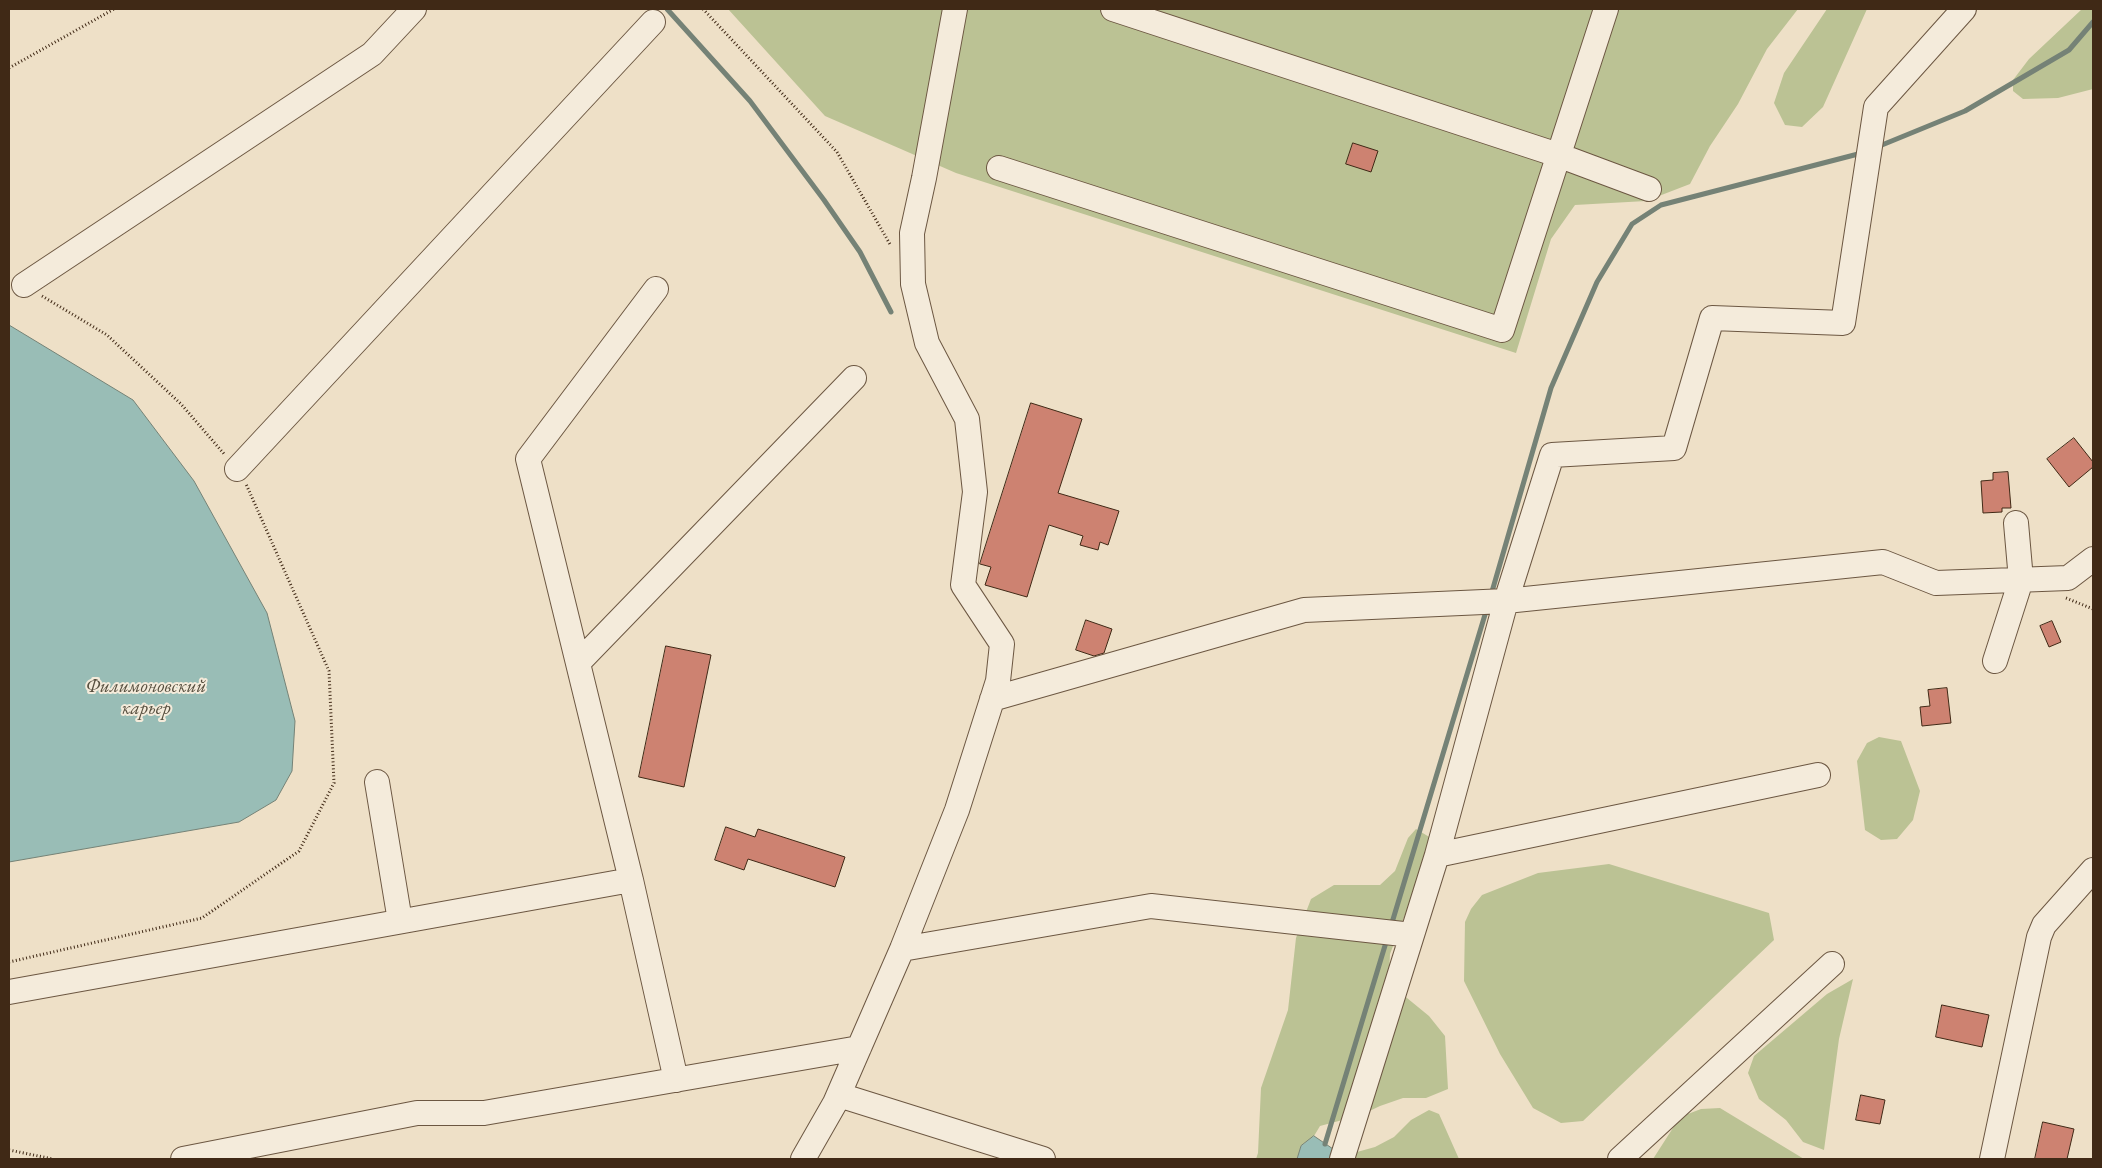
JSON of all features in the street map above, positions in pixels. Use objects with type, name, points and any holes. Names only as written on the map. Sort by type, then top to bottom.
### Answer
[{"type":"street","points":[[24,285],[372,54],[414,9]]},
{"type":"street","points":[[803,1159],[839,1095],[902,949],[958,810],[998,681],[1002,644],[963,585],[975,492],[967,419],[928,343],[913,284],[912,233],[924,178],[945,52],[955,9]]},
{"type":"street","points":[[1113,9],[1558,155],[1649,189]]},
{"type":"street","points":[[1000,168],[1502,330],[1606,9]]},
{"type":"street","points":[[1342,1159],[1437,855],[1506,601],[1552,455],[1674,448],[1712,318],[1843,323],[1876,107],[1964,9]]},
{"type":"street","points":[[236,469],[653,22]]},
{"type":"street","points":[[656,289],[528,458],[632,880],[676,1080]]},
{"type":"street","points":[[578,663],[854,378]]},
{"type":"street","points":[[1995,661],[2021,580],[2016,523]]},
{"type":"street","points":[[992,699],[1304,610],[1506,601],[1883,562],[1936,583],[2068,578],[2093,559]]},
{"type":"street","points":[[1437,855],[1818,775]]},
{"type":"street","points":[[377,782],[400,921]]},
{"type":"street","points":[[1992,1159],[2039,937],[2044,925],[2093,870]]},
{"type":"street","points":[[9,992],[632,880]]},
{"type":"street","points":[[902,949],[1151,906],[1412,935]]},
{"type":"street","points":[[1620,1159],[1832,964]]},
{"type":"street","points":[[183,1159],[417,1113],[484,1113],[859,1048]]},
{"type":"street","points":[[839,1095],[1043,1159]]},
{"type":"path","points":[[9,68],[114,9]]},
{"type":"path","points":[[703,9],[837,152],[894,251]]},
{"type":"path","points":[[9,962],[202,918],[299,850],[334,783],[330,671],[243,477],[181,404],[107,335],[24,285]]},
{"type":"path","points":[[9,1150],[53,1159]]},
{"type":"green space","points":[[728,9],[1798,9],[1767,49],[1738,104],[1710,146],[1690,184],[1646,201],[1575,205],[1551,239],[1516,353],[956,173],[825,116]]},
{"type":"green space","points":[[1827,9],[1867,9],[1823,107],[1802,127],[1785,125],[1774,103],[1784,73]]},
{"type":"green space","points":[[2082,9],[2093,9],[2093,89],[2058,98],[2023,99],[2013,91],[2013,80],[2029,59]]},
{"type":"green space","points":[[1879,737],[1901,741],[1920,791],[1913,820],[1897,839],[1881,840],[1865,830],[1857,761],[1867,743]]},
{"type":"green space","points":[[1416,829],[1431,838],[1390,954],[1389,974],[1396,989],[1429,1016],[1445,1036],[1448,1089],[1426,1098],[1403,1098],[1361,1115],[1320,1126],[1314,1136],[1301,1146],[1297,1159],[1256,1159],[1258,1153],[1261,1088],[1288,1010],[1296,938],[1311,899],[1334,885],[1380,885],[1395,871],[1408,838]]},
{"type":"green space","points":[[1609,864],[1769,913],[1774,940],[1583,1121],[1561,1123],[1533,1108],[1500,1054],[1464,981],[1465,922],[1471,909],[1482,895],[1538,873]]},
{"type":"green space","points":[[1853,979],[1839,1039],[1824,1150],[1803,1142],[1786,1120],[1759,1099],[1748,1073],[1754,1056],[1827,994]]},
{"type":"green space","points":[[1720,1108],[1804,1159],[1653,1159],[1680,1117],[1701,1109]]},
{"type":"green space","points":[[1429,1110],[1439,1114],[1459,1159],[1350,1159],[1357,1152],[1375,1147],[1394,1137],[1411,1120]]},
{"type":"water","name":"Филимоновский карьер","points":[[9,325],[133,400],[194,481],[267,613],[295,721],[292,771],[276,800],[239,822],[9,862]]},
{"type":"water","points":[[1314,1136],[1336,1151],[1336,1159],[1297,1159],[1301,1146]]},
{"type":"building","points":[[1353,143],[1378,151],[1371,172],[1346,164]]},
{"type":"building","points":[[1031,403],[1082,419],[1058,493],[1119,511],[1108,545],[1100,542],[1098,550],[1080,545],[1083,536],[1049,525],[1027,597],[985,585],[991,567],[980,564]]},
{"type":"building","points":[[2074,438],[2093,462],[2093,467],[2069,487],[2047,459]]},
{"type":"building","points":[[2008,472],[2011,508],[2002,508],[2002,512],[1983,513],[1981,481],[1993,480],[1993,473]]},
{"type":"building","points":[[1086,620],[1112,629],[1104,653],[1094,656],[1076,650]]},
{"type":"building","points":[[2052,621],[2061,642],[2049,647],[2040,626]]},
{"type":"building","points":[[666,646],[711,655],[684,787],[639,777]]},
{"type":"building","points":[[1947,688],[1951,723],[1922,726],[1920,707],[1930,706],[1928,690]]},
{"type":"building","points":[[726,827],[755,837],[758,829],[845,857],[835,887],[748,859],[744,870],[715,860]]},
{"type":"building","points":[[1942,1005],[1989,1015],[1982,1047],[1936,1037]]},
{"type":"building","points":[[1861,1095],[1885,1100],[1880,1124],[1856,1120]]},
{"type":"building","points":[[2043,1122],[2074,1129],[2067,1159],[2035,1159]]},
{"type":"waterway","points":[[667,9],[750,101],[824,200],[860,252],[891,312]]},
{"type":"waterway","points":[[1877,147],[1965,111],[2069,50],[2093,22]]},
{"type":"waterway","points":[[1491,595],[1551,388],[1597,282],[1632,224],[1661,205],[1862,153]]},
{"type":"waterway","points":[[1391,926],[1487,608]]},
{"type":"waterway","points":[[1325,1144],[1387,939]]}]
